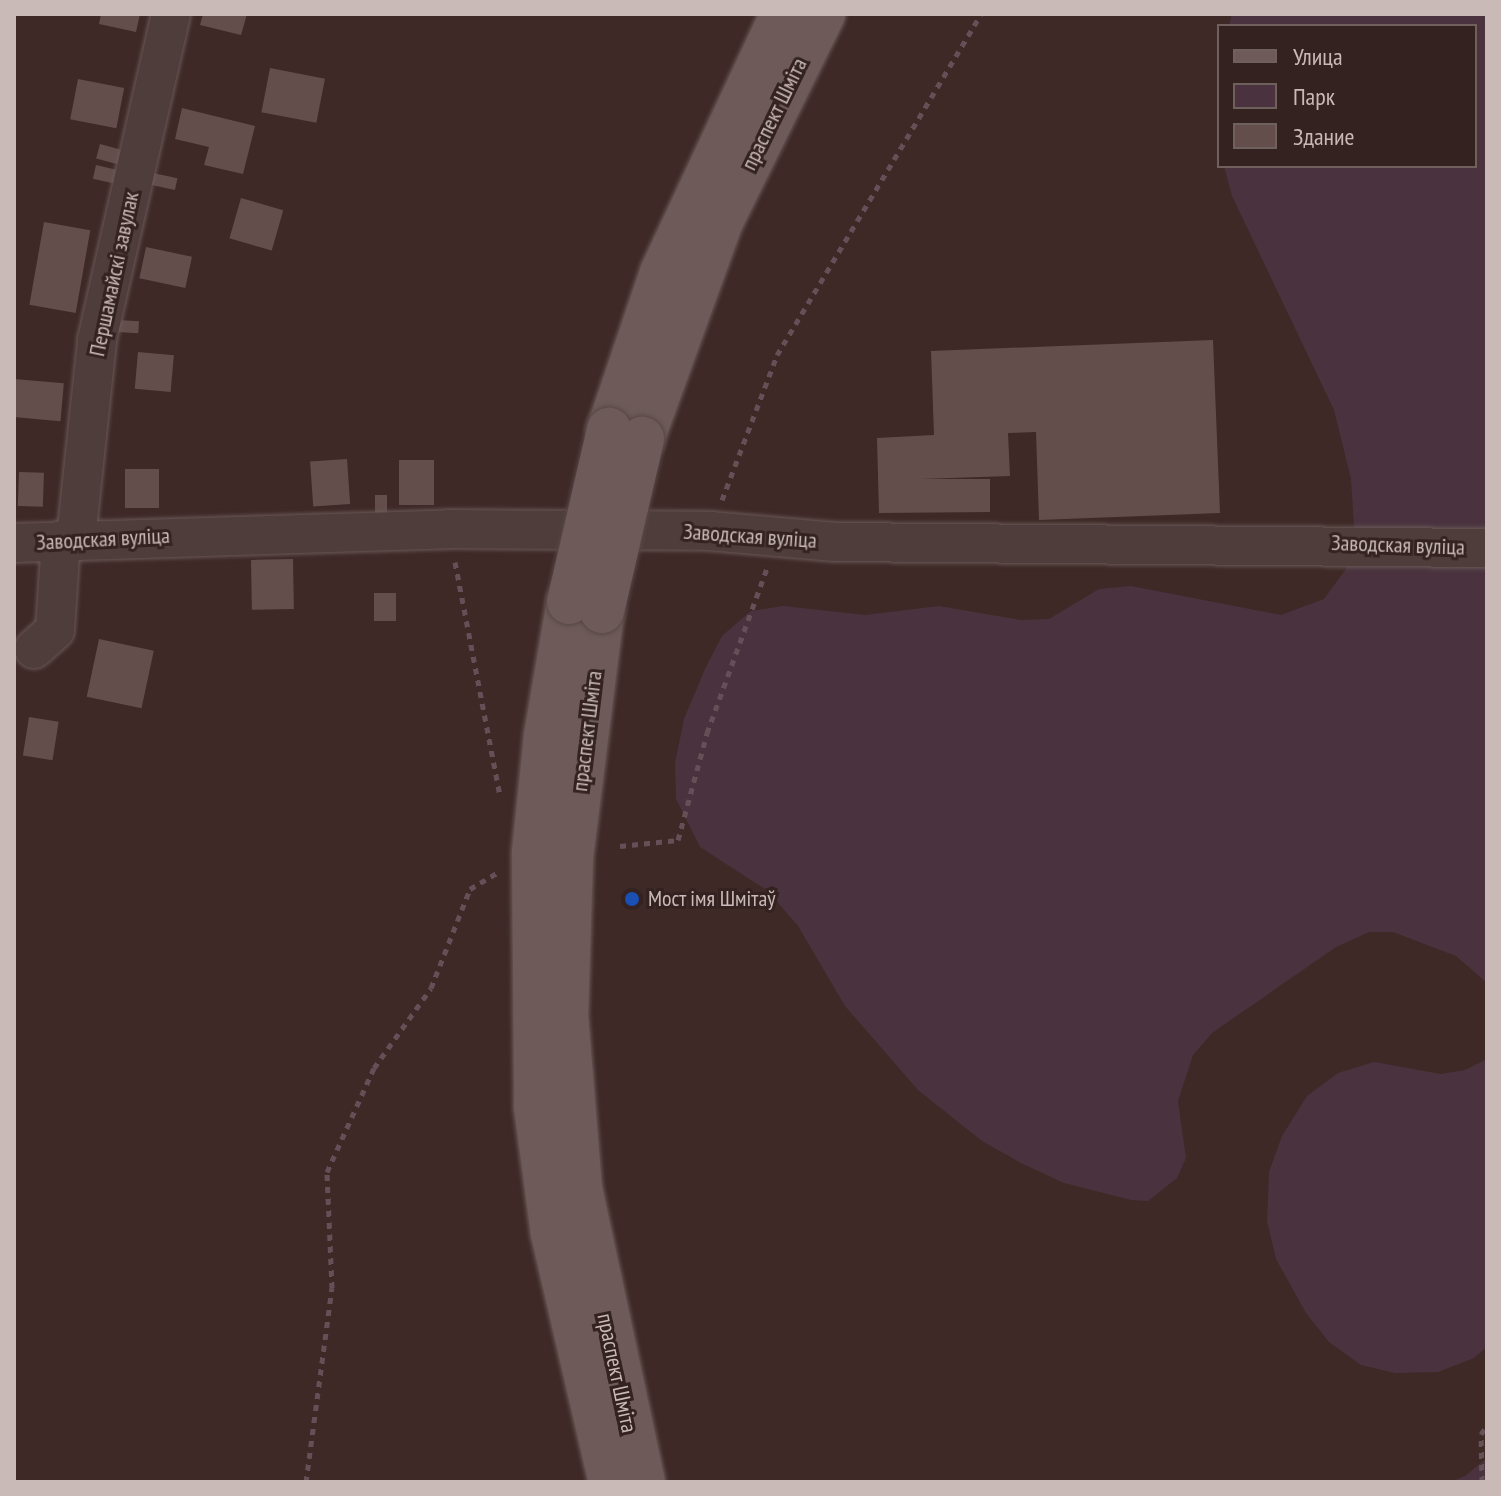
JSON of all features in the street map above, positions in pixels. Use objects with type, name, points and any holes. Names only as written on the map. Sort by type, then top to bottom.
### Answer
[{"type":"main road","name":"праспект Шміта","points":[[611,1482],[553,1233],[536,1106],[534,853],[546,737],[586,607],[662,273],[783,14]]},
{"type":"main road","name":"праспект Шміта","points":[[626,435],[721,221],[823,14]]},
{"type":"main road","name":"праспект Шміта","points":[[586,607],[571,857],[566,1016],[580,1189],[643,1482]]},
{"type":"street","name":"Першамайскі завулак","points":[[34,649],[55,630],[97,340],[171,14]]},
{"type":"street","name":"Заводская вуліца","points":[[14,543],[448,529],[710,531],[836,542],[1487,548]]},
{"type":"path","points":[[710,531],[777,355],[981,14]]},
{"type":"path","points":[[448,529],[502,805]]},
{"type":"path","points":[[620,846],[678,840],[707,733],[778,537]]},
{"type":"path","points":[[306,1482],[332,1288],[327,1172],[374,1068],[431,988],[470,889],[507,868]]},
{"type":"path","points":[[1482,1482],[1481,1434],[1487,1426]]},
{"type":"green space","points":[[1232,14],[1487,14],[1487,983],[1456,956],[1393,932],[1369,932],[1336,947],[1212,1033],[1193,1055],[1178,1101],[1186,1158],[1177,1178],[1148,1201],[1131,1200],[1064,1183],[1021,1163],[982,1141],[918,1090],[845,1006],[798,926],[768,891],[700,847],[676,799],[675,763],[684,719],[705,669],[722,636],[751,611],[783,606],[865,615],[939,606],[1021,620],[1049,619],[1099,589],[1131,586],[1281,615],[1324,599],[1346,569],[1354,527],[1351,479],[1334,410],[1232,196],[1225,168],[1477,168],[1477,24],[1230,24]]},
{"type":"green space","points":[[1487,1059],[1487,1347],[1474,1358],[1438,1372],[1395,1373],[1361,1365],[1329,1342],[1306,1313],[1276,1259],[1267,1221],[1269,1172],[1282,1136],[1307,1096],[1338,1073],[1374,1062],[1441,1074],[1465,1070]]},
{"type":"green space","points":[[1487,1458],[1487,1482],[1450,1482],[1465,1476]]},
{"type":"building","points":[[101,14],[140,14],[136,32],[99,24]]},
{"type":"building","points":[[203,14],[247,14],[241,35],[200,25]]},
{"type":"building","points":[[270,68],[325,79],[316,123],[261,112]]},
{"type":"building","points":[[78,79],[124,88],[116,128],[70,119]]},
{"type":"building","points":[[182,108],[255,126],[243,174],[204,165],[209,147],[175,139]]},
{"type":"building","points":[[100,144],[122,150],[118,164],[96,158]]},
{"type":"building","points":[[96,165],[117,170],[114,184],[93,179]]},
{"type":"building","points":[[153,173],[177,178],[175,190],[151,185]]},
{"type":"building","points":[[241,198],[283,210],[272,251],[229,238]]},
{"type":"building","points":[[44,222],[90,230],[76,313],[29,305]]},
{"type":"building","points":[[146,247],[192,257],[185,288],[139,278]]},
{"type":"building","points":[[117,320],[139,321],[138,333],[116,332]]},
{"type":"building","points":[[1213,340],[1220,513],[1039,520],[1036,432],[1008,433],[1010,476],[921,479],[990,479],[990,512],[879,513],[877,438],[934,435],[931,351]]},
{"type":"building","points":[[138,352],[174,355],[171,392],[135,389]]},
{"type":"building","points":[[14,379],[64,383],[60,421],[14,417]]},
{"type":"building","points":[[347,459],[350,504],[313,506],[310,462]]},
{"type":"building","points":[[399,460],[434,460],[434,505],[399,505]]},
{"type":"building","points":[[125,469],[159,469],[159,508],[125,508]]},
{"type":"building","points":[[19,472],[44,473],[43,507],[18,506]]},
{"type":"building","points":[[375,495],[387,495],[387,514],[375,514]]},
{"type":"building","points":[[293,559],[294,609],[252,610],[251,560]]},
{"type":"building","points":[[374,593],[396,593],[396,621],[374,621]]},
{"type":"building","points":[[99,639],[154,651],[142,708],[87,697]]},
{"type":"building","points":[[29,717],[59,722],[53,760],[23,756]]},
{"type":"place","name":"Мост імя Шмітаў","points":[[632,899]]}]
